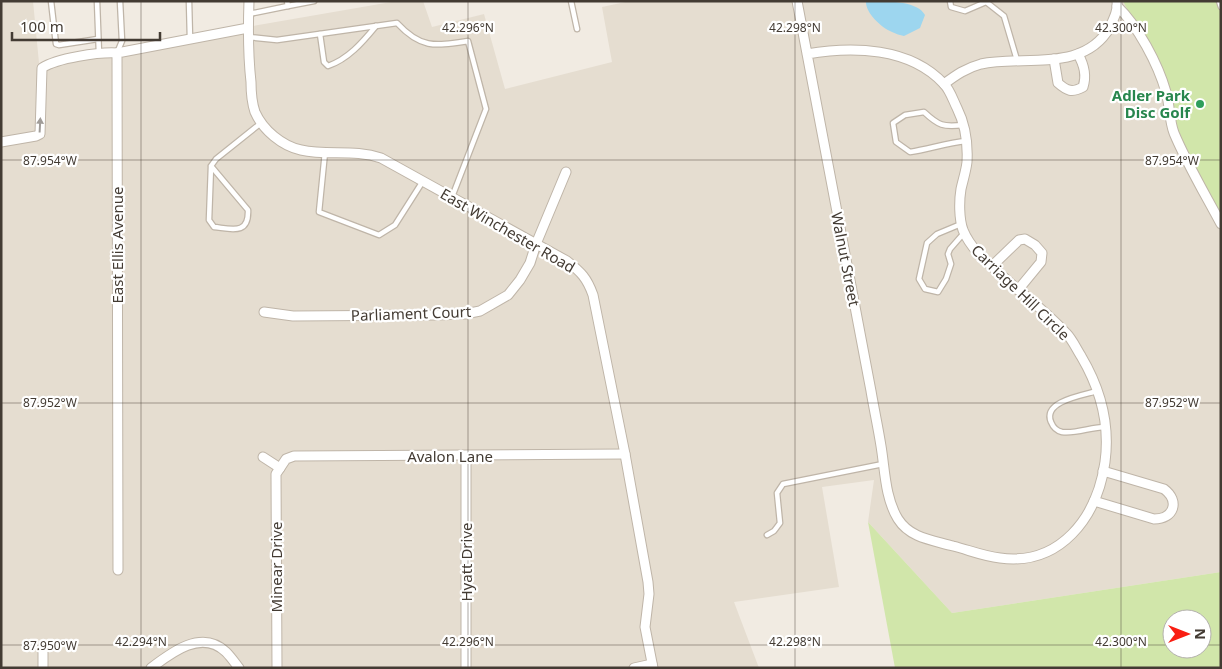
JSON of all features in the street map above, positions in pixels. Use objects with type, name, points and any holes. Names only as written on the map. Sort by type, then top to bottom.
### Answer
[{"type":"street","name":"East Winchester Road","points":[[249,1],[248,32],[252,98],[255,112],[261,123],[275,138],[301,150],[367,153],[381,158],[567,261],[581,272],[588,282],[593,295],[625,454],[648,582],[649,594],[645,627],[652,666]]},
{"type":"street","name":"Walnut Street","points":[[797,1],[883,464],[890,500],[896,516]]},
{"type":"street","points":[[944,84],[960,72],[979,65],[1006,60],[1067,58],[1087,51],[1106,32],[1116,15],[1117,4]]},
{"type":"street","points":[[1117,4],[1141,36],[1158,70],[1166,90],[1173,131],[1221,224]]},
{"type":"street","points":[[1,142],[40,134],[42,68],[52,62],[117,53],[190,39],[248,32]]},
{"type":"street","points":[[807,54],[828,50],[852,49],[900,55],[924,68],[944,84],[964,125],[967,165],[960,193],[963,229]]},
{"type":"street","name":"East Ellis Avenue","points":[[117,53],[118,570]]},
{"type":"street","points":[[1054,59],[1058,84],[1067,90],[1075,91],[1083,87],[1086,78],[1078,54]]},
{"type":"street","name":"Parliament Court","points":[[264,312],[293,316],[465,314],[480,311],[508,294],[530,264],[536,244],[566,172]]},
{"type":"street","name":"Carriage Hill Circle","points":[[896,516],[906,530],[919,536],[980,555],[1002,559],[1024,558],[1045,554],[1062,543],[1079,527],[1099,489],[1106,443],[1103,410],[1092,374],[1069,335],[971,246],[963,229]]},
{"type":"street","points":[[992,266],[1019,240],[1025,239],[1042,252],[1041,262],[1018,290]]},
{"type":"street","name":"Avalon Lane","points":[[280,468],[286,459],[294,456],[625,454]]},
{"type":"street","name":"Hyatt Drive","points":[[466,456],[466,668]]},
{"type":"street","points":[[263,457],[280,468]]},
{"type":"street","name":"Minear Drive","points":[[277,668],[276,474],[280,468]]},
{"type":"street","points":[[1094,501],[1154,519],[1162,519],[1172,511],[1172,499],[1164,489],[1103,471]]},
{"type":"street","points":[[151,668],[190,643],[208,642],[225,651],[239,668]]},
{"type":"street","points":[[43,650],[43,668]]},
{"type":"street","points":[[634,668],[652,666]]},
{"type":"lane","points":[[51,1],[56,44],[98,39]]},
{"type":"lane","points":[[97,1],[99,54]]},
{"type":"lane","points":[[117,53],[122,41],[120,1]]},
{"type":"lane","points":[[189,1],[190,39]]},
{"type":"lane","points":[[249,14],[287,4],[314,1]]},
{"type":"lane","points":[[571,1],[577,29]]},
{"type":"lane","points":[[950,1],[951,7],[965,11],[986,2],[1004,16],[1017,60]]},
{"type":"lane","points":[[1219,1],[1221,7]]},
{"type":"lane","points":[[248,32],[277,40],[397,23],[406,32],[426,44],[441,45],[468,41],[486,109],[452,197]]},
{"type":"lane","points":[[320,34],[324,62],[328,66],[337,63],[359,46],[376,26]]},
{"type":"lane","points":[[964,125],[945,127],[932,120],[924,112],[905,114],[893,123],[896,142],[910,152],[942,144],[966,141]]},
{"type":"lane","points":[[211,166],[248,210],[248,219],[244,226],[238,229],[214,228],[209,220],[211,166],[216,159],[261,123]]},
{"type":"lane","points":[[325,152],[319,212],[379,235],[395,225],[423,181]]},
{"type":"lane","points":[[963,229],[948,254],[951,264],[946,279],[938,292],[925,289],[919,279],[927,243],[936,234],[963,229]]},
{"type":"lane","points":[[1097,391],[1056,404],[1050,419],[1054,427],[1060,432],[1105,427]]},
{"type":"lane","points":[[767,535],[774,531],[780,523],[777,493],[783,484],[883,464]]},
{"type":"shaded area","points":[[1,1],[33,1],[39,63],[397,1],[423,1],[432,27],[484,14],[505,89],[612,62],[602,7],[630,1],[1124,1],[1221,222],[1221,572],[952,613],[868,522],[874,480],[822,487],[839,587],[734,602],[759,668],[1,668]]},
{"type":"green space","name":"Adler Park Disc Golf","points":[[1123,1],[1221,1],[1221,222],[1175,131],[1170,93]]},
{"type":"green space","points":[[868,522],[952,613],[1221,572],[1221,668],[895,668]]},
{"type":"water","points":[[866,1],[890,1],[908,4],[915,6],[925,15],[920,28],[904,36],[888,30],[879,24],[868,10]]},
{"type":"place","name":"Adler Park Disc Golf","points":[[1200,104]]}]
